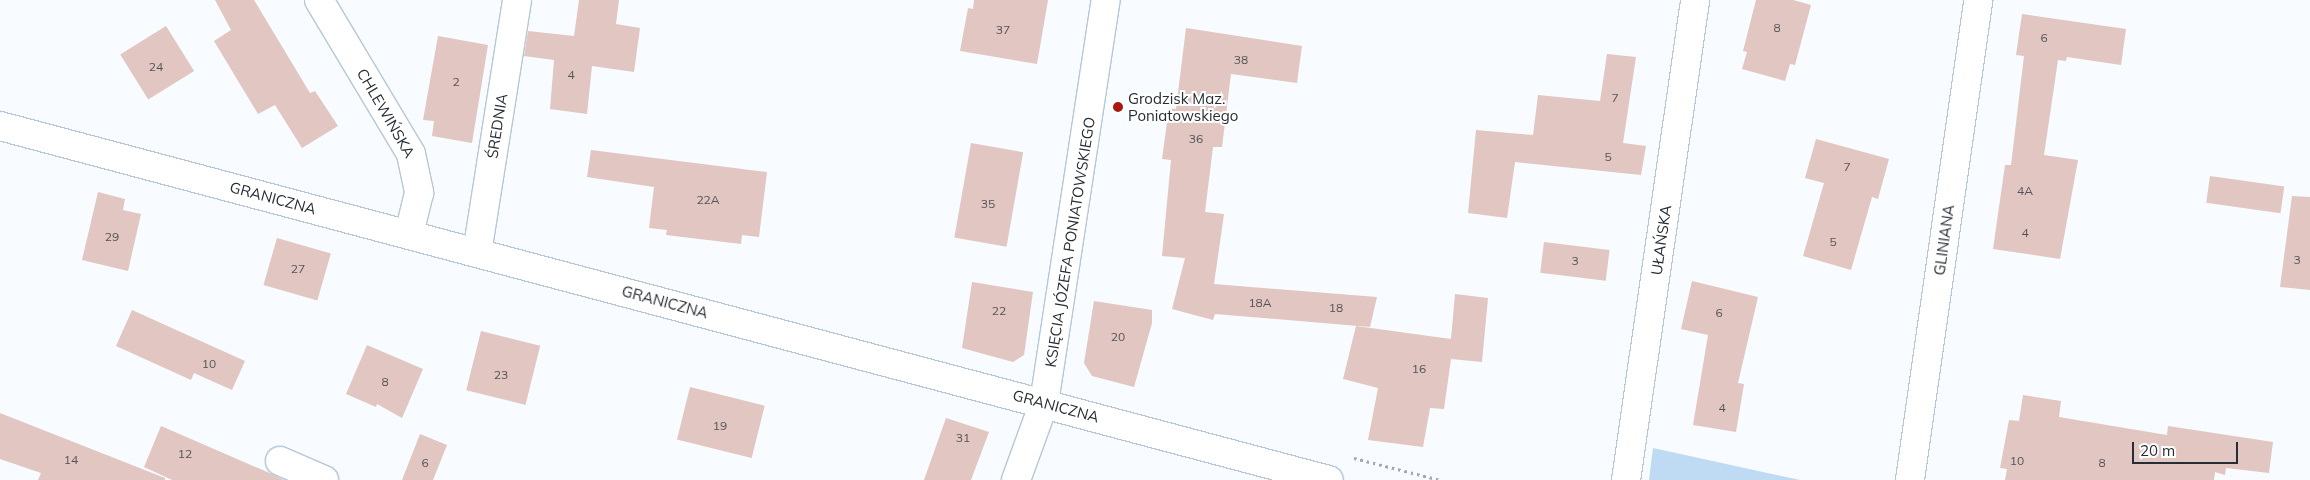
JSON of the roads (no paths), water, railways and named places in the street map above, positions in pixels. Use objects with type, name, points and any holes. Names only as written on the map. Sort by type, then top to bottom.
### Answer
[{"type":"street","name":"CHLEWIŃSKA","points":[[319,0],[411,154],[419,193],[409,234]]},
{"type":"street","name":"ŚREDNIA","points":[[477,253],[517,0]]},
{"type":"street","name":"KSIĘCIA JÓZEFA PONIATOWSKIEGO","points":[[1016,480],[1044,403],[1106,0]]},
{"type":"street","name":"UŁAŃSKA","points":[[1626,480],[1695,0]]},
{"type":"street","name":"GLINIANA","points":[[1910,480],[1978,0]]},
{"type":"street","name":"GRANICZNA","points":[[0,126],[1329,480]]},
{"type":"street","points":[[280,461],[324,480]]},
{"type":"place","name":"Grodzisk Maz. Poniatowskiego","points":[[1118,107]]}]
